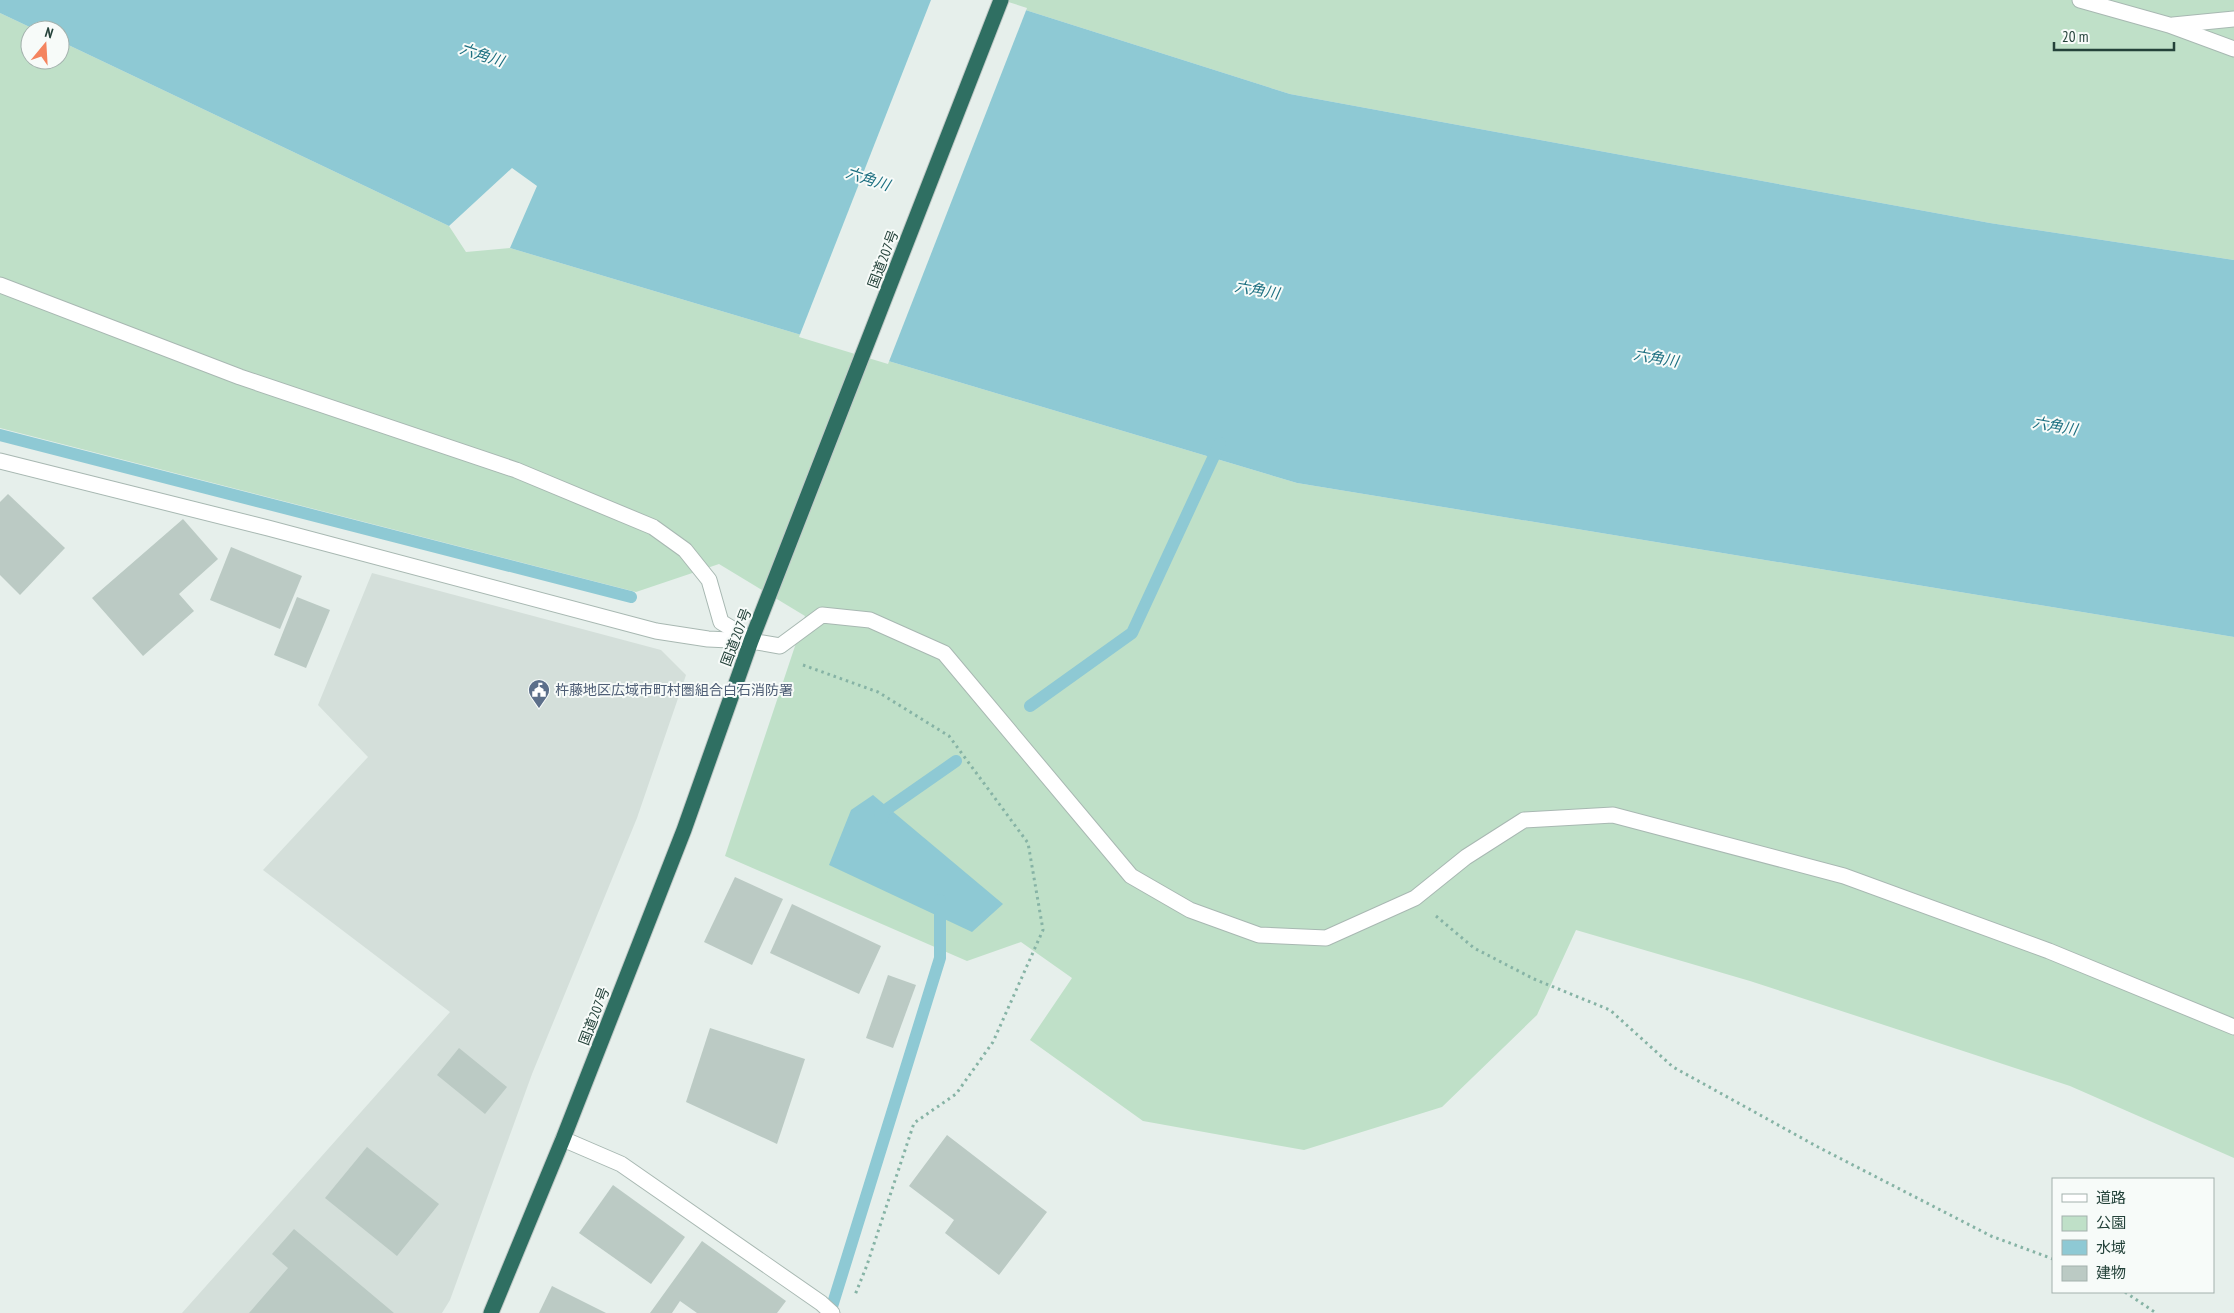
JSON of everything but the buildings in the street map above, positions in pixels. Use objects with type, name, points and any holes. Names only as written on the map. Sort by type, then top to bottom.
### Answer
[{"type":"highway","name":"国道207号","points":[[491,1313],[563,1139],[684,830],[751,641],[1001,0]]},
{"type":"street","points":[[2080,0],[2169,25],[2234,49]]},
{"type":"street","points":[[2169,25],[2234,19]]},
{"type":"street","points":[[0,285],[240,377],[516,470],[654,527],[684,550],[709,580],[721,622],[751,641]]},
{"type":"street","points":[[0,461],[268,528],[656,631],[708,639],[751,641],[780,646],[822,615],[870,620],[944,653],[1131,876],[1190,910],[1259,935],[1326,938],[1415,898],[1466,857],[1524,820],[1613,815],[1844,876],[2049,951],[2234,1027]]},
{"type":"street","points":[[563,1139],[621,1164],[826,1308]]},
{"type":"path","points":[[780,646],[803,665],[878,692],[948,736],[1028,843],[1043,930],[993,1042],[956,1094],[914,1122],[867,1265],[854,1297]]},
{"type":"path","points":[[1415,898],[1474,948],[1534,979],[1610,1010],[1673,1067],[1818,1148],[1983,1232],[2052,1259]]},
{"type":"path","points":[[2126,1293],[2156,1313]]},
{"type":"shaded area","points":[[372,573],[661,650],[686,675],[637,818],[532,1074],[450,1300],[442,1313],[182,1313],[450,1012],[263,870],[368,757],[318,705]]},
{"type":"green space","points":[[994,0],[2234,0],[2234,260],[1990,223],[1290,94]]},
{"type":"green space","points":[[0,13],[20,22],[20,70],[70,70],[70,46],[449,226],[466,252],[510,248],[1297,483],[2234,637],[2234,1158],[2070,1086],[1750,981],[1576,930],[1537,1015],[1442,1107],[1304,1150],[1143,1121],[1030,1040],[1072,978],[1021,942],[967,961],[725,856],[805,616],[719,564],[636,592],[0,428]]},
{"type":"water","name":"六角川","points":[[0,0],[994,0],[1290,94],[1990,223],[2234,260],[2234,637],[1297,483],[510,248],[537,186],[512,168],[449,226],[70,46],[70,20],[20,20],[20,22],[0,13]]},
{"type":"water","points":[[873,795],[1003,904],[972,932],[829,865],[851,810]]},
{"type":"pier","points":[[931,0],[1002,0],[1027,8],[888,364],[799,337]]},
{"type":"waterway","points":[[0,435],[631,597]]},
{"type":"waterway","points":[[1030,706],[1132,633],[1220,443]]},
{"type":"waterway","points":[[883,818],[880,814],[956,761]]},
{"type":"waterway","points":[[830,1313],[940,958],[940,900]]},
{"type":"place","name":"杵藤地区広域市町村圏組合白石消防署","points":[[539,709]]}]
